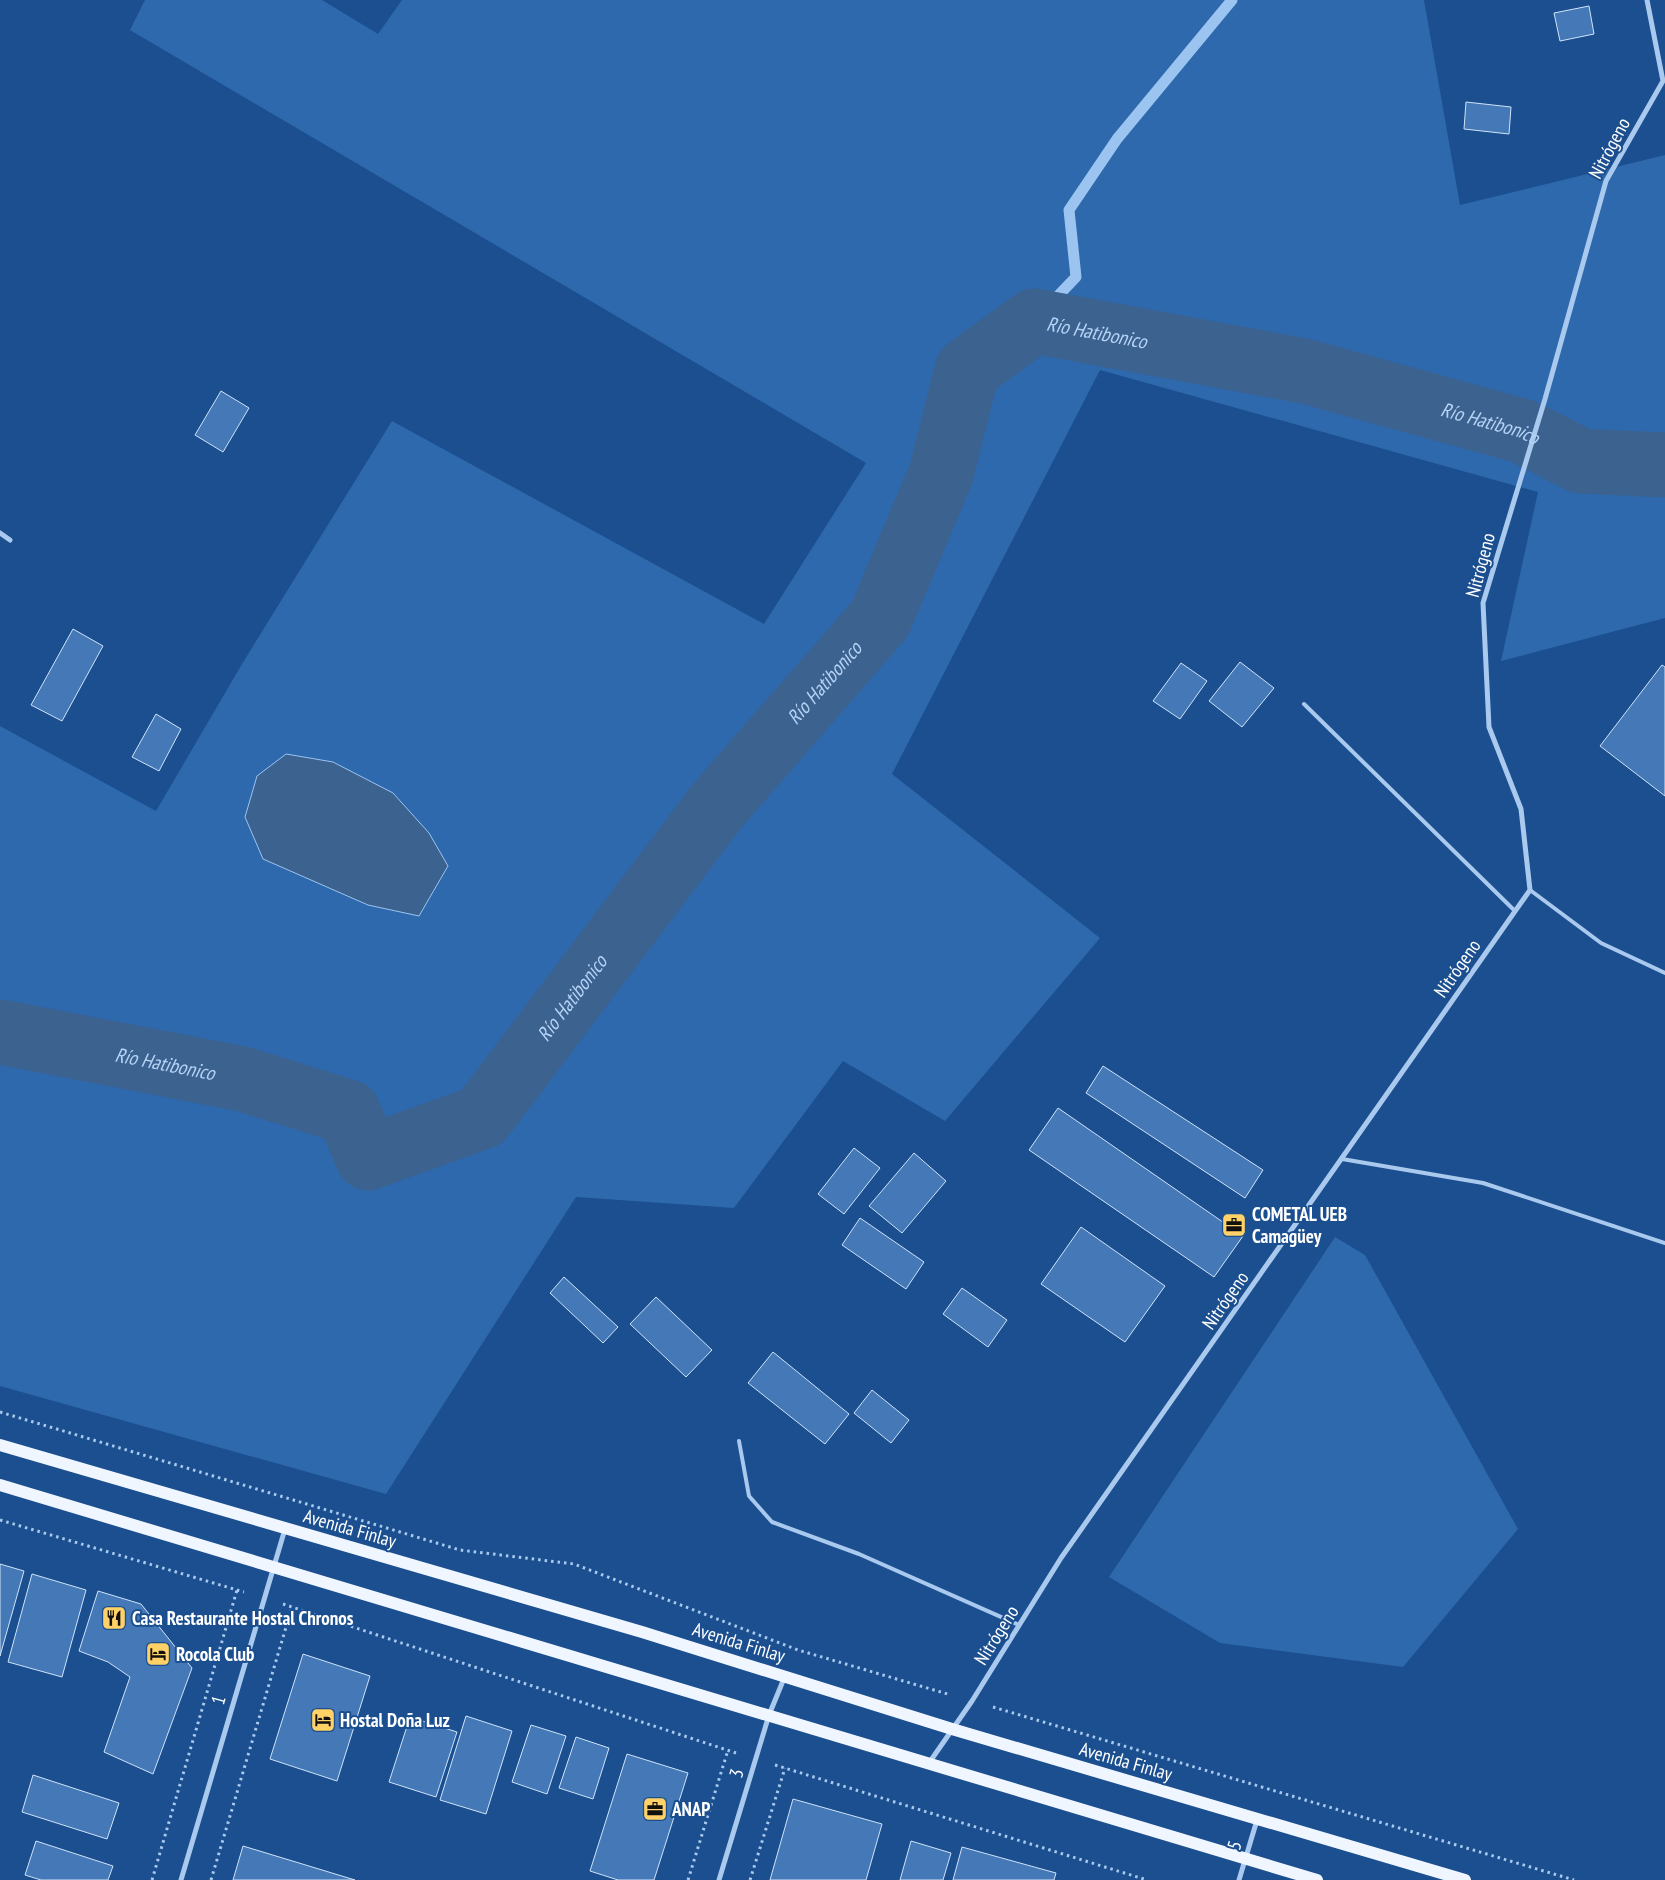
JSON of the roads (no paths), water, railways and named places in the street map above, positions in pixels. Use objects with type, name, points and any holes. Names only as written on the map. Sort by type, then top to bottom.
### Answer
[{"type":"main road","name":"Avenida Finlay","points":[[0,1444],[785,1676],[952,1729],[1465,1880]]},
{"type":"main road","points":[[0,1485],[1318,1880]]},
{"type":"street","points":[[1647,0],[1664,79]]},
{"type":"street","name":"Nitrógeno","points":[[929,1763],[972,1701],[1061,1558],[1530,890],[1521,809],[1489,727],[1483,603],[1545,399],[1606,181],[1664,79]]},
{"type":"street","points":[[0,533],[10,540]]},
{"type":"street","name":"1","points":[[181,1880],[285,1529]]},
{"type":"street","name":"3","points":[[719,1880],[769,1715],[785,1676]]},
{"type":"street","name":"5","points":[[1239,1880],[1258,1819]]},
{"type":"lane","points":[[1304,704],[1515,912]]},
{"type":"lane","points":[[1530,890],[1601,943],[1665,974]]},
{"type":"lane","points":[[1342,1159],[1483,1182],[1665,1243]]},
{"type":"lane","points":[[739,1441],[749,1496],[772,1522],[859,1554],[1019,1625]]},
{"type":"waterway","points":[[1034,321],[1076,277],[1069,210],[1117,139],[1232,0]]},
{"type":"waterway","name":"Río Hatibonico","points":[[0,1032],[243,1079],[348,1112],[368,1158],[482,1117],[717,806],[880,619],[941,474],[967,370],[1034,321],[1304,371],[1522,431],[1581,461],[1665,465]]},
{"type":"place","name":"COMETAL UEB Camagüey","points":[[1234,1225]]},
{"type":"place","name":"Casa Restaurante Hostal Chronos","points":[[114,1618]]},
{"type":"place","name":"Rocola Club","points":[[158,1654]]},
{"type":"place","name":"Hostal Doña Luz","points":[[323,1720]]},
{"type":"place","name":"ANAP","points":[[655,1809]]}]
